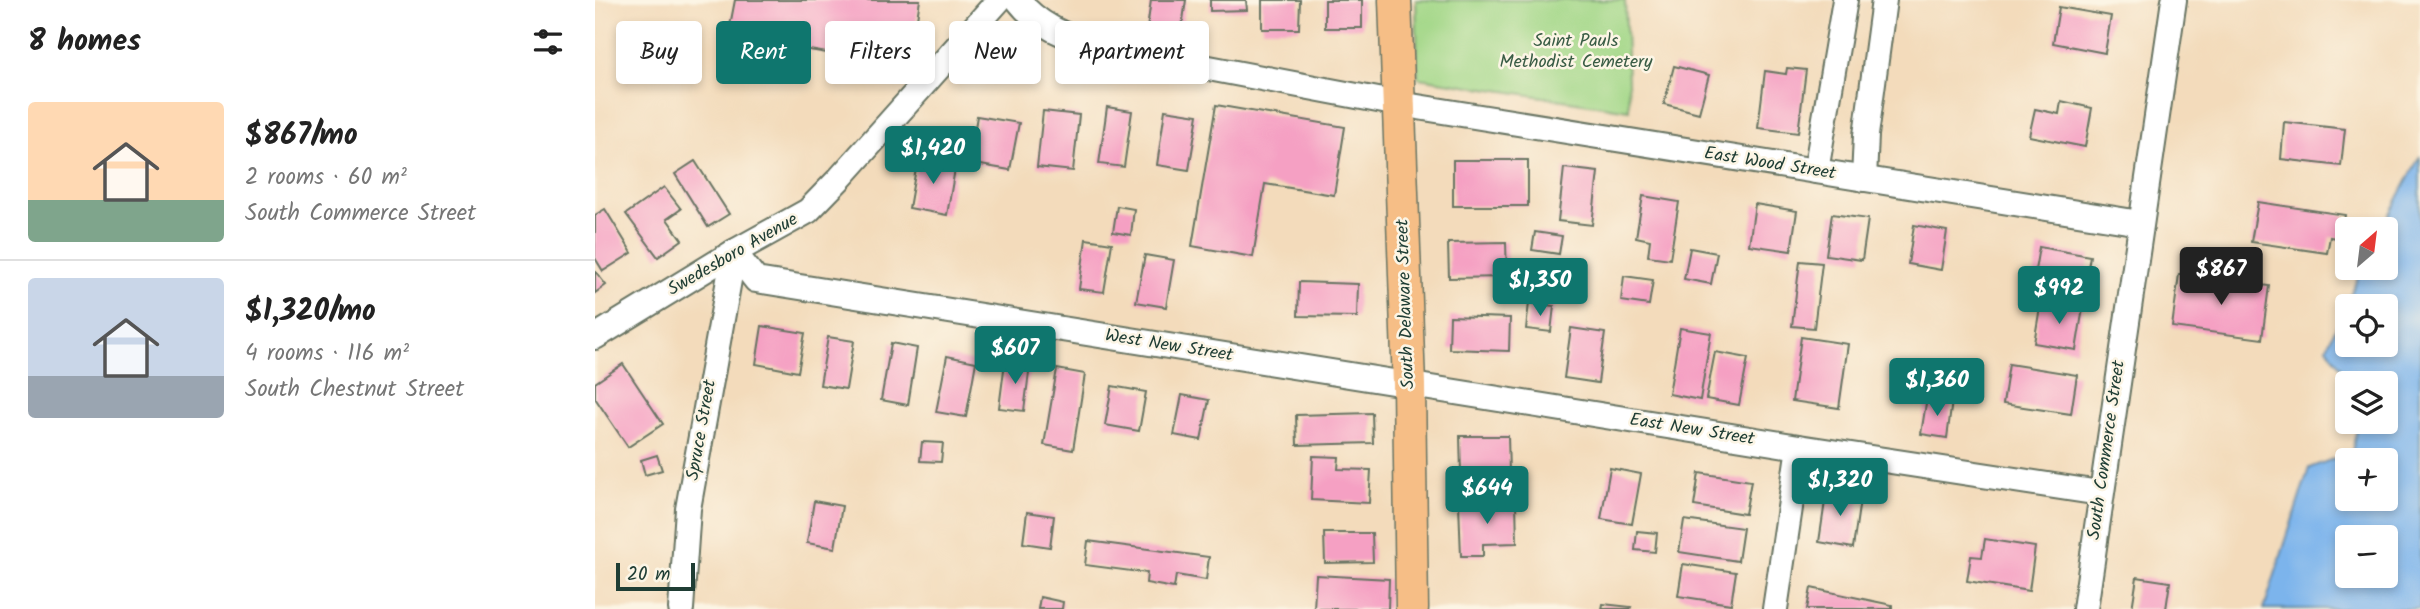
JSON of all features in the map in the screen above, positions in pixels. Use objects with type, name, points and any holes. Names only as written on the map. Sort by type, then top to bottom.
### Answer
[{"type":"main road","name":"South Delaware Street","points":[[1395,0],[1409,385],[1412,609]]},
{"type":"street","name":"Swedesboro Avenue","points":[[595,337],[734,252],[808,211],[999,0]]},
{"type":"street","name":"East Wood Street","points":[[1018,0],[1030,15],[1061,34],[1093,46],[1399,104],[2140,223]]},
{"type":"street","points":[[1816,171],[1845,0]]},
{"type":"street","points":[[1864,179],[1866,135],[1884,0]]},
{"type":"street","name":"South Commerce Street","points":[[2085,609],[2174,0]]},
{"type":"street","name":"West New Street","points":[[734,252],[756,280],[1409,385]]},
{"type":"street","name":"Spruce Street","points":[[681,609],[688,509],[734,252]]},
{"type":"street","name":"East New Street","points":[[1409,385],[2100,493]]},
{"type":"street","points":[[1775,609],[1799,447]]},
{"type":"green space","name":"Saint Pauls Methodist Cemetery","points":[[1416,0],[1625,0],[1629,110],[1418,78]]},
{"type":"water","points":[[2420,156],[2420,609],[2264,609],[2309,468],[2335,458],[2335,511],[2398,511],[2398,448],[2353,448],[2356,434],[2398,434],[2398,371],[2343,371],[2327,347],[2335,329],[2335,357],[2398,357],[2398,294],[2350,294],[2357,280],[2398,280],[2398,217],[2388,217]]},
{"type":"building","points":[[735,0],[920,0],[917,21],[825,21],[825,53],[811,50],[811,21],[731,21]]},
{"type":"building","points":[[1151,0],[1186,0],[1183,21],[1148,21]]},
{"type":"building","points":[[1210,0],[1246,0],[1247,10],[1210,11]]},
{"type":"building","points":[[1262,0],[1300,0],[1299,29],[1262,29]]},
{"type":"building","points":[[1325,0],[1362,0],[1362,28],[1325,28]]},
{"type":"building","points":[[2059,7],[2111,16],[2105,53],[2053,43]]},
{"type":"building","points":[[1674,66],[1709,75],[1699,113],[1664,104]]},
{"type":"building","points":[[1787,68],[1806,70],[1798,133],[1758,128],[1765,71],[1786,74]]},
{"type":"building","points":[[2061,101],[2092,108],[2085,147],[2029,136],[2035,109],[2059,114]]},
{"type":"building","points":[[1216,105],[1345,127],[1334,195],[1265,184],[1253,257],[1192,246]]},
{"type":"building","points":[[1107,107],[1132,111],[1124,167],[1099,164]]},
{"type":"building","points":[[1165,110],[1198,115],[1189,170],[1157,165]]},
{"type":"building","points":[[1043,111],[1079,115],[1073,171],[1037,167]]},
{"type":"building","points":[[977,116],[1019,123],[1010,170],[969,163]]},
{"type":"building","points":[[2284,122],[2345,129],[2341,166],[2281,159]]},
{"type":"building","points":[[918,157],[956,163],[947,215],[909,208]]},
{"type":"building","points":[[1453,160],[1528,160],[1528,206],[1453,206]]},
{"type":"building","points":[[695,161],[729,214],[708,227],[675,174]]},
{"type":"building","points":[[1564,168],[1598,172],[1592,225],[1558,221]]},
{"type":"building","points":[[664,187],[681,209],[667,219],[682,240],[658,257],[626,214]]},
{"type":"building","points":[[1643,196],[1679,202],[1670,259],[1648,256],[1650,240],[1636,237]]},
{"type":"building","points":[[2258,202],[2345,215],[2335,217],[2335,238],[2330,237],[2327,253],[2251,242]]},
{"type":"building","points":[[1755,204],[1797,211],[1791,251],[1749,245]]},
{"type":"building","points":[[1117,206],[1134,209],[1131,235],[1113,232]]},
{"type":"building","points":[[605,209],[632,253],[603,271],[595,258],[595,215]]},
{"type":"building","points":[[1832,214],[1868,219],[1862,260],[1826,255]]},
{"type":"building","points":[[1914,225],[1947,231],[1941,270],[1908,264]]},
{"type":"building","points":[[1535,232],[1562,236],[1559,254],[1532,250]]},
{"type":"building","points":[[1086,239],[1112,243],[1104,292],[1079,289]]},
{"type":"building","points":[[1506,242],[1507,277],[1449,278],[1448,243]]},
{"type":"building","points":[[2039,247],[2090,256],[2084,290],[2033,282]]},
{"type":"building","points":[[1690,248],[1717,253],[1711,284],[1684,279]]},
{"type":"building","points":[[1145,255],[1174,260],[1166,307],[1136,302]]},
{"type":"building","points":[[1800,261],[1822,263],[1814,328],[1792,326]]},
{"type":"building","points":[[595,271],[606,285],[595,293]]},
{"type":"building","points":[[2179,274],[2269,286],[2262,339],[2172,327]]},
{"type":"building","points":[[1624,276],[1653,280],[1649,305],[1621,301]]},
{"type":"building","points":[[1299,282],[1358,284],[1357,317],[1298,316]]},
{"type":"building","points":[[2041,301],[2083,308],[2076,350],[2034,343]]},
{"type":"building","points":[[1529,303],[1554,306],[1551,332],[1526,329]]},
{"type":"building","points":[[1450,316],[1510,318],[1509,351],[1449,349]]},
{"type":"building","points":[[762,326],[805,333],[798,372],[756,364]]},
{"type":"building","points":[[1571,328],[1605,333],[1598,383],[1564,378]]},
{"type":"building","points":[[1680,328],[1711,333],[1700,400],[1669,394]]},
{"type":"building","points":[[828,337],[854,341],[846,389],[820,385]]},
{"type":"building","points":[[1801,337],[1848,344],[1839,408],[1792,401]]},
{"type":"building","points":[[891,343],[917,348],[908,405],[881,400]]},
{"type":"building","points":[[1715,352],[1748,358],[1739,405],[1706,399]]},
{"type":"building","points":[[947,356],[976,362],[966,417],[936,412]]},
{"type":"building","points":[[1005,362],[1030,365],[1024,411],[999,408]]},
{"type":"building","points":[[623,364],[663,424],[628,447],[595,398],[595,383]]},
{"type":"building","points":[[2009,364],[2077,375],[2071,414],[2003,404]]},
{"type":"building","points":[[1057,369],[1085,374],[1073,450],[1044,445]]},
{"type":"building","points":[[1112,386],[1146,392],[1139,431],[1105,425]]},
{"type":"building","points":[[1182,395],[1209,400],[1201,440],[1174,435]]},
{"type":"building","points":[[1927,397],[1952,401],[1947,438],[1921,434]]},
{"type":"building","points":[[1372,413],[1373,443],[1297,445],[1296,415]]},
{"type":"building","points":[[1460,436],[1508,436],[1509,473],[1461,473]]},
{"type":"building","points":[[922,442],[943,443],[941,462],[920,461]]},
{"type":"building","points":[[657,455],[662,470],[645,475],[641,460]]},
{"type":"building","points":[[1313,456],[1339,457],[1338,469],[1371,470],[1369,503],[1311,500]]},
{"type":"building","points":[[1610,468],[1641,474],[1632,524],[1601,519]]},
{"type":"building","points":[[1699,473],[1751,481],[1745,514],[1694,506]]},
{"type":"building","points":[[1827,488],[1861,493],[1853,548],[1819,542]]},
{"type":"building","points":[[814,501],[842,506],[835,548],[807,543]]},
{"type":"building","points":[[1516,502],[1517,543],[1483,544],[1483,556],[1461,556],[1459,504]]},
{"type":"building","points":[[1027,512],[1054,516],[1050,547],[1023,543]]},
{"type":"building","points":[[1684,520],[1743,528],[1738,561],[1679,552]]},
{"type":"building","points":[[1637,531],[1657,533],[1655,552],[1635,550]]},
{"type":"building","points":[[1324,533],[1372,533],[1373,562],[1325,563]]},
{"type":"building","points":[[1985,539],[2035,547],[2029,591],[1967,581],[1971,556],[1982,557]]},
{"type":"building","points":[[1088,541],[1209,557],[1206,580],[1176,575],[1174,588],[1146,583],[1147,573],[1085,565]]},
{"type":"building","points":[[1683,564],[1736,572],[1731,604],[1678,596]]},
{"type":"building","points":[[1316,575],[1389,579],[1388,609],[1314,609]]},
{"type":"building","points":[[2137,577],[2170,582],[2166,609],[2132,609]]},
{"type":"building","points":[[1811,588],[1892,605],[1892,609],[1807,609]]},
{"type":"building","points":[[1040,597],[1063,602],[1062,609],[1038,609]]},
{"type":"building","points":[[1603,604],[1631,607],[1602,609]]}]
